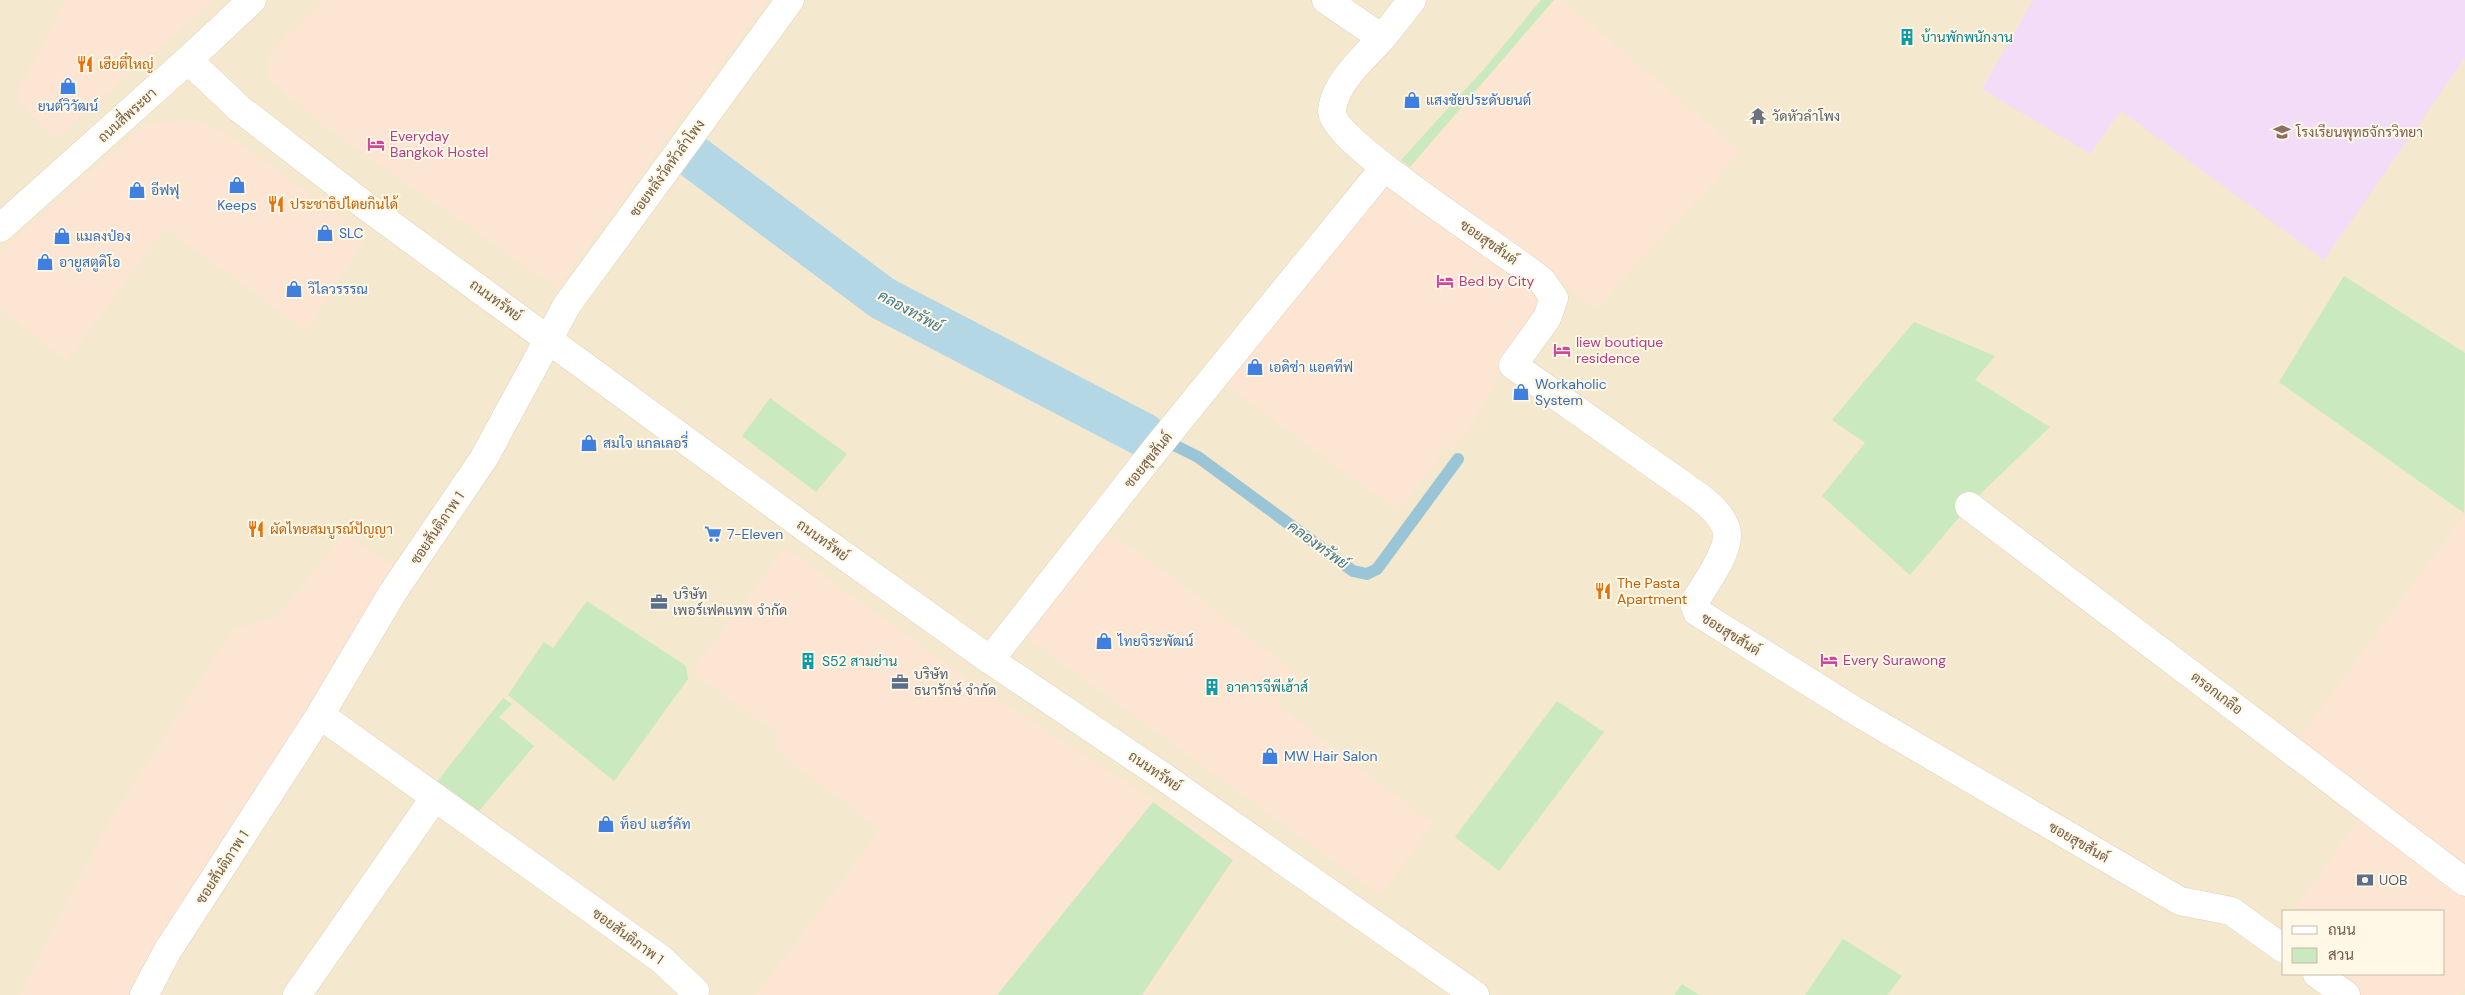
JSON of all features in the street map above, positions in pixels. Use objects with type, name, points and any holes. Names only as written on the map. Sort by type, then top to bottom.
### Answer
[{"type":"street","name":"ถนนสี่พระยา","points":[[0,228],[188,60],[252,0]]},
{"type":"street","name":"ซอยหลังวัดหัวลำโพง","points":[[549,339],[567,305],[790,0]]},
{"type":"street","points":[[1326,0],[1382,38]]},
{"type":"street","name":"ซอยสุขสันต์","points":[[1412,0],[1382,38],[1352,71],[1336,95],[1332,111],[1335,123],[1384,168],[1529,269],[1542,281],[1554,298],[1547,318],[1513,365],[1701,498],[1716,512],[1727,529],[1726,544],[1723,554],[1694,603],[1697,612],[1857,712],[2180,901],[2231,911],[2282,948]]},
{"type":"street","name":"ถนนทรัพย์","points":[[188,60],[240,109],[367,207],[990,660],[1168,780],[1475,995]]},
{"type":"street","name":"ซอยสุขสันต์","points":[[990,660],[1154,451],[1384,168]]},
{"type":"street","name":"ซอยสันติภาพ 1","points":[[144,995],[168,950],[320,715],[393,592],[484,458],[549,339]]},
{"type":"street","name":"ตรอกเกลือ","points":[[1969,506],[2465,882]]},
{"type":"street","name":"ซอยสันติภาพ 1","points":[[320,715],[661,959],[695,991]]},
{"type":"street","points":[[297,995],[435,797]]},
{"type":"street","points":[[2318,975],[2346,995]]},
{"type":"shaded area","points":[[0,0],[2465,0],[2465,995],[0,995]]},
{"type":"shaded area","points":[[65,0],[214,0],[54,140],[15,97]]},
{"type":"shaded area","points":[[324,0],[768,0],[557,288],[321,124],[269,79],[269,56],[286,35]]},
{"type":"shaded area","points":[[1541,0],[1562,0],[1741,152],[1595,309],[1401,160],[1484,69]]},
{"type":"shaded area","name":"โรงเรียนพุทธจักรวิทยา","points":[[2033,0],[2465,0],[2465,58],[2324,260],[2121,111],[2090,154],[1982,89]]},
{"type":"shaded area","points":[[198,121],[228,135],[367,237],[306,331],[165,228],[67,361],[0,308],[0,252],[143,126],[165,122]]},
{"type":"shaded area","points":[[1383,183],[1543,299],[1463,439],[1443,451],[1399,512],[1225,384]]},
{"type":"shaded area","points":[[2465,513],[2465,863],[2296,742]]},
{"type":"shaded area","points":[[1106,530],[1205,601],[1208,606],[1298,675],[1276,704],[1432,823],[1380,895],[1030,640],[1027,631]]},
{"type":"shaded area","points":[[345,534],[396,568],[135,995],[20,995],[110,820],[234,629],[276,617]]},
{"type":"shaded area","points":[[785,548],[984,691],[1239,855],[1146,995],[756,995],[880,830],[773,748],[778,734],[691,672]]},
{"type":"shaded area","points":[[2362,815],[2465,896],[2465,989],[2460,995],[2361,995],[2335,975],[2445,975],[2445,910],[2293,910]]},
{"type":"green space","points":[[1541,0],[1554,0],[1410,167],[1401,160],[1484,69]]},
{"type":"green space","points":[[2344,276],[2465,353],[2464,513],[2279,382]]},
{"type":"green space","points":[[1914,322],[1995,356],[1975,380],[2050,427],[1974,500],[1910,575],[1822,496],[1865,443],[1832,420]]},
{"type":"green space","points":[[770,398],[847,454],[816,492],[742,436]]},
{"type":"green space","points":[[587,601],[686,666],[688,679],[614,781],[508,695],[544,642],[553,648]]},
{"type":"green space","points":[[503,698],[512,704],[499,717],[534,746],[478,812],[436,783]]},
{"type":"green space","points":[[1557,701],[1604,732],[1499,871],[1455,837]]},
{"type":"green space","points":[[1153,802],[1233,860],[1142,995],[997,995]]},
{"type":"green space","points":[[1843,939],[1902,976],[1887,995],[1805,995]]},
{"type":"green space","points":[[1682,984],[1699,995],[1674,995]]},
{"type":"waterway","name":"คลองทรัพย์","points":[[695,158],[882,298],[1144,435]]},
{"type":"waterway","name":"คลองทรัพย์","points":[[1174,445],[1198,457],[1353,571],[1367,574],[1377,569],[1458,459]]},
{"type":"place","name":"บ้านพักพนักงาน","points":[[1907,37]]},
{"type":"place","name":"เฮียตี๋ใหญ่","points":[[85,64]]},
{"type":"place","name":"ยนต์วิวัฒน์","points":[[68,86]]},
{"type":"place","name":"แสงชัยประดับยนต์","points":[[1412,100]]},
{"type":"place","name":"วัดหัวลำโพง","points":[[1758,116]]},
{"type":"place","name":"โรงเรียนพุทธจักรวิทยา","points":[[2282,132]]},
{"type":"place","name":"Everyday Bangkok Hostel","points":[[376,144]]},
{"type":"place","name":"Keeps","points":[[237,185]]},
{"type":"place","name":"อีฟฟุ","points":[[137,190]]},
{"type":"place","name":"ประชาธิปไตยกินได้","points":[[276,204]]},
{"type":"place","name":"SLC","points":[[325,233]]},
{"type":"place","name":"แมลงป่อง","points":[[62,236]]},
{"type":"place","name":"อายูสตูดิโอ","points":[[45,262]]},
{"type":"place","name":"Bed by City","points":[[1445,281]]},
{"type":"place","name":"วิไลวรรรณ","points":[[294,289]]},
{"type":"place","name":"liew boutique residence","points":[[1562,350]]},
{"type":"place","name":"เอดิซ่า แอคทีฟ","points":[[1255,367]]},
{"type":"place","name":"Workaholic System","points":[[1521,392]]},
{"type":"place","name":"สมใจ แกลเลอรี่","points":[[589,443]]},
{"type":"place","name":"ผัดไทยสมบูรณ์ปัญญา","points":[[256,529]]},
{"type":"place","name":"7-Eleven","points":[[713,534]]},
{"type":"place","name":"The Pasta Apartment","points":[[1603,591]]},
{"type":"place","name":"บริษัท เพอร์เฟคแทพ จำกัด","points":[[659,602]]},
{"type":"place","name":"ไทยจิระพัฒน์","points":[[1104,641]]},
{"type":"place","name":"Every Surawong","points":[[1829,660]]},
{"type":"place","name":"S52 สามย่าน","points":[[808,661]]},
{"type":"place","name":"บริษัท ธนารักษ์ จำกัด","points":[[900,682]]},
{"type":"place","name":"อาคารจีพีเฮ้าส์","points":[[1212,687]]},
{"type":"place","name":"MW Hair Salon","points":[[1270,756]]},
{"type":"place","name":"ท็อป แฮร์คัท","points":[[606,824]]},
{"type":"place","name":"UOB","points":[[2365,880]]}]
